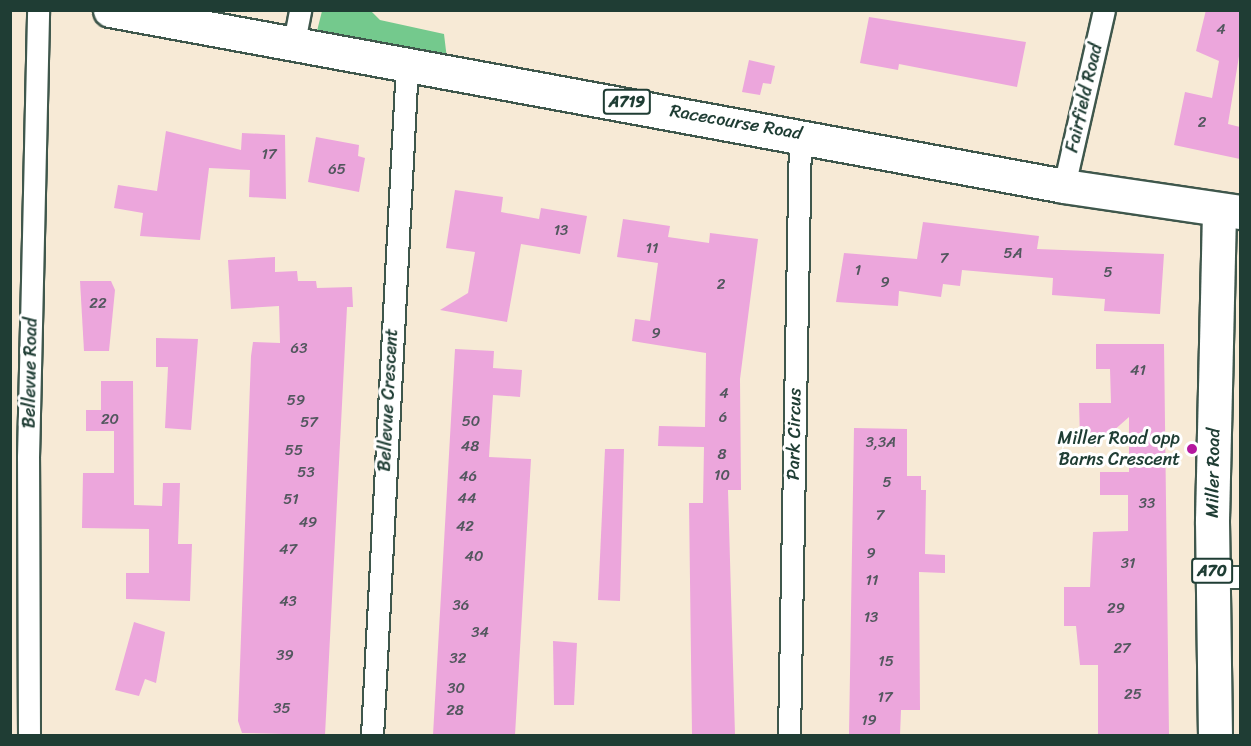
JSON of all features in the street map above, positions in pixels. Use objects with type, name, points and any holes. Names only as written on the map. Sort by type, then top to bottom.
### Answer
[{"type":"main road","name":"Racecourse Road","points":[[111,10],[800,133],[1064,186],[1230,211]]},
{"type":"main road","name":"Miller Road","points":[[1215,735],[1226,577],[1230,211]]},
{"type":"street","name":"Bellevue Road","points":[[30,735],[28,457],[38,10]]},
{"type":"street","points":[[294,42],[300,10]]},
{"type":"street","name":"Fairfield Road","points":[[1064,186],[1104,10]]},
{"type":"street","name":"Bellevue Crescent","points":[[372,735],[407,64]]},
{"type":"street","name":"Park Circus","points":[[789,735],[800,133]]},
{"type":"green space","points":[[322,11],[371,11],[380,20],[444,34],[447,59],[316,35]]},
{"type":"building","points":[[1206,10],[1240,10],[1240,50],[1228,124],[1240,127],[1240,159],[1174,145],[1185,92],[1212,98],[1219,61],[1196,51]]},
{"type":"building","points":[[869,17],[1026,42],[1017,87],[899,64],[898,70],[860,63]]},
{"type":"building","points":[[749,60],[775,66],[771,84],[763,83],[760,95],[742,92]]},
{"type":"building","points":[[166,131],[241,150],[242,133],[285,135],[286,199],[249,197],[250,170],[209,168],[200,240],[140,236],[143,213],[114,208],[118,185],[157,191]]},
{"type":"building","points":[[316,137],[359,145],[358,156],[365,158],[359,192],[308,182]]},
{"type":"building","points":[[455,190],[503,197],[501,212],[539,219],[541,208],[587,216],[580,254],[521,244],[507,322],[440,310],[468,293],[475,252],[446,248]]},
{"type":"building","points":[[623,219],[670,226],[668,237],[709,243],[710,233],[758,239],[740,379],[741,490],[728,490],[735,735],[692,735],[689,503],[703,503],[704,447],[658,446],[659,426],[705,427],[706,353],[632,341],[635,319],[650,321],[658,263],[617,257]]},
{"type":"building","points":[[923,222],[1039,236],[1037,249],[1164,254],[1160,314],[1104,311],[1105,299],[1052,295],[1053,278],[962,270],[960,286],[943,284],[941,297],[899,291],[898,306],[836,302],[844,253],[917,259]]},
{"type":"building","points":[[275,257],[275,272],[297,271],[298,281],[316,281],[317,288],[352,287],[353,307],[347,307],[325,735],[242,733],[238,721],[251,356],[253,342],[280,343],[279,306],[231,309],[228,260]]},
{"type":"building","points":[[80,281],[111,281],[115,290],[109,351],[84,351]]},
{"type":"building","points":[[156,338],[198,339],[191,430],[165,428],[168,367],[156,367]]},
{"type":"building","points":[[1096,344],[1164,344],[1169,735],[1098,735],[1098,665],[1080,665],[1076,626],[1064,626],[1064,587],[1090,587],[1093,532],[1128,531],[1128,495],[1100,495],[1100,472],[1129,472],[1129,417],[1095,447],[1080,438],[1079,403],[1111,403],[1110,369],[1096,369]]},
{"type":"building","points":[[455,349],[494,351],[493,368],[522,370],[520,397],[493,395],[489,457],[531,459],[515,735],[433,735]]},
{"type":"building","points":[[101,381],[133,381],[134,505],[162,506],[163,483],[180,483],[178,544],[192,544],[190,601],[126,599],[126,573],[149,573],[149,529],[82,528],[83,473],[114,473],[114,431],[86,431],[86,410],[101,410]]},
{"type":"building","points":[[854,428],[907,429],[907,476],[921,476],[921,490],[926,490],[925,554],[945,555],[945,573],[919,572],[920,710],[901,710],[900,735],[849,735]]},
{"type":"building","points":[[605,449],[624,449],[620,601],[598,600]]},
{"type":"building","points":[[134,622],[165,632],[156,683],[145,679],[139,696],[115,690]]},
{"type":"building","points":[[553,641],[577,643],[574,705],[554,705]]},
{"type":"place","name":"Miller Road opp Barns Crescent","points":[[1192,449]]}]
